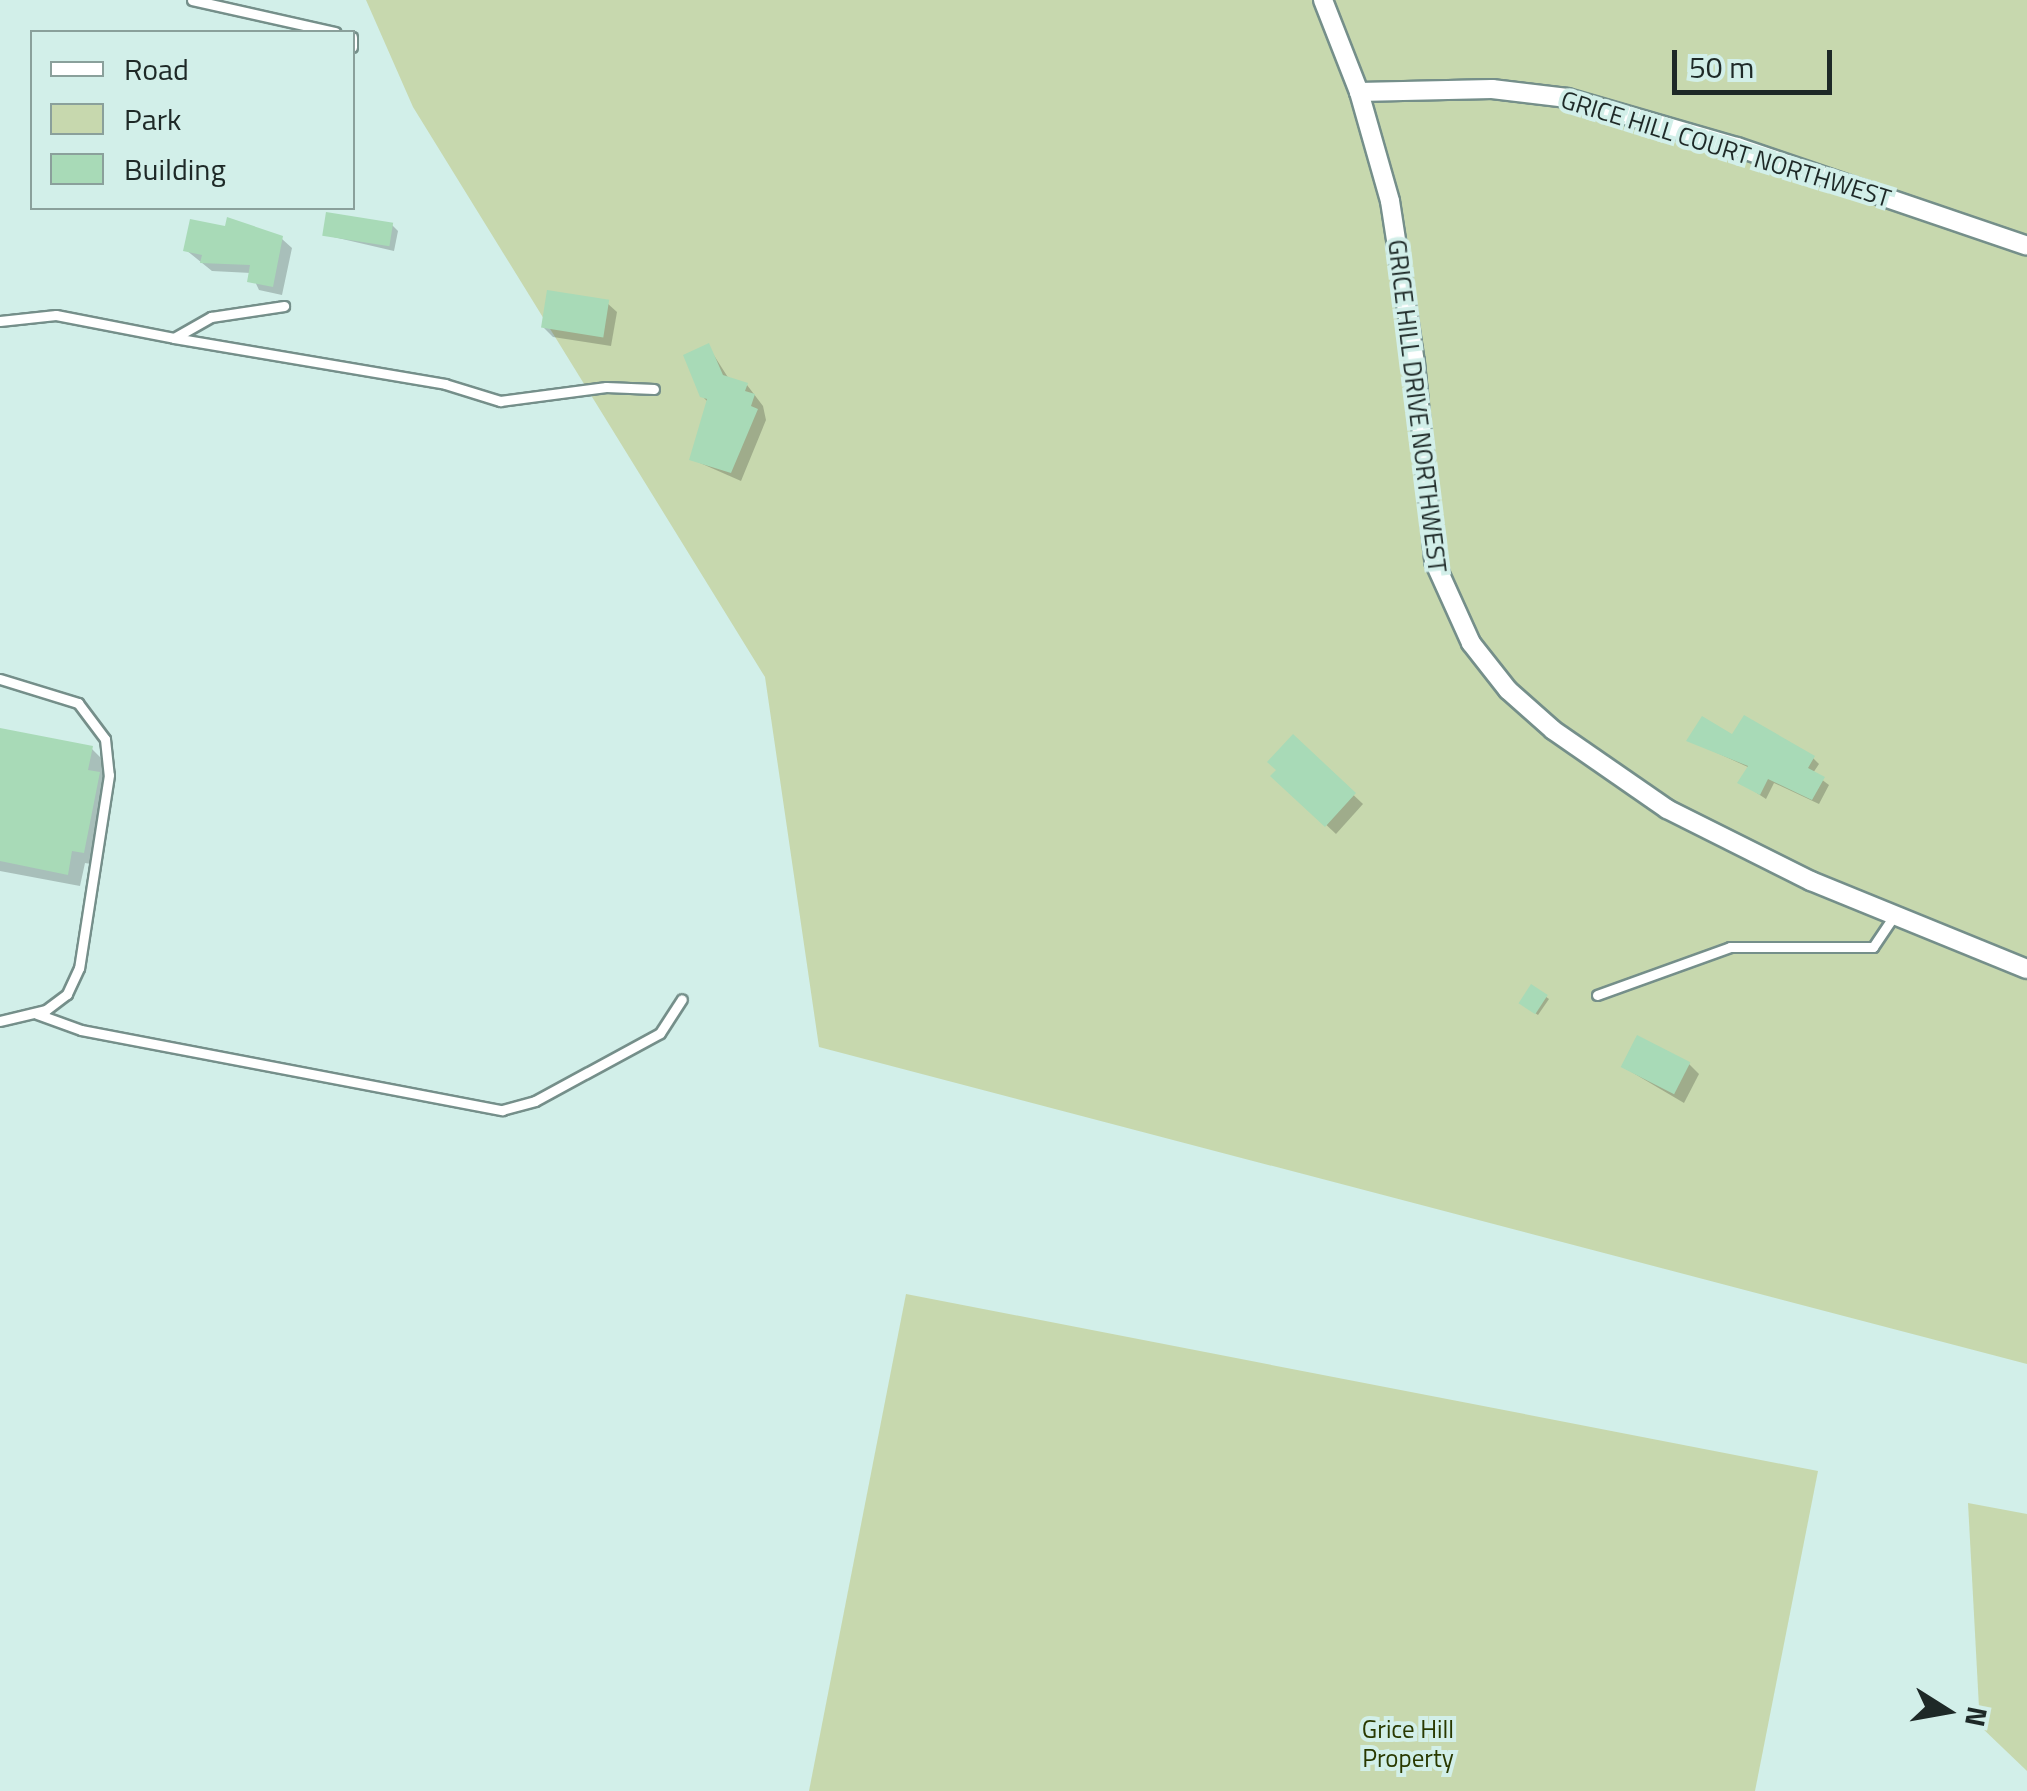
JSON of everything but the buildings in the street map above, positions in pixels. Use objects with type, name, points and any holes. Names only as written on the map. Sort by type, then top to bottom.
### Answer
[{"type":"street","name":"GRICE HILL DRIVE NORTHWEST","points":[[1322,0],[1359,92],[1406,287],[1434,561],[1471,643],[1508,690],[1615,776],[1737,846],[1894,916],[2027,969]]},
{"type":"street","name":"GRICE HILL COURT NORTHWEST","points":[[1359,92],[1492,89],[1567,98],[1737,147],[2027,246]]},
{"type":"lane","points":[[192,0],[326,30]]},
{"type":"lane","points":[[174,338],[211,316],[284,306]]},
{"type":"lane","points":[[0,321],[56,315],[444,384],[500,400],[606,387],[654,388]]},
{"type":"lane","points":[[0,679],[78,703],[105,740],[109,775],[79,968],[67,994],[37,1014],[0,1021]]},
{"type":"lane","points":[[1597,994],[1730,947],[1873,947],[1894,916]]},
{"type":"lane","points":[[37,1014],[82,1030],[502,1110],[535,1100],[660,1033],[682,999]]},
{"type":"green space","points":[[366,0],[2027,0],[2027,1364],[819,1047],[765,677],[413,107]]},
{"type":"green space","name":"Grice Hill Property","points":[[906,1294],[1818,1471],[1755,1791],[809,1791]]},
{"type":"green space","points":[[1968,1503],[2027,1514],[2027,1771],[1980,1726]]}]
